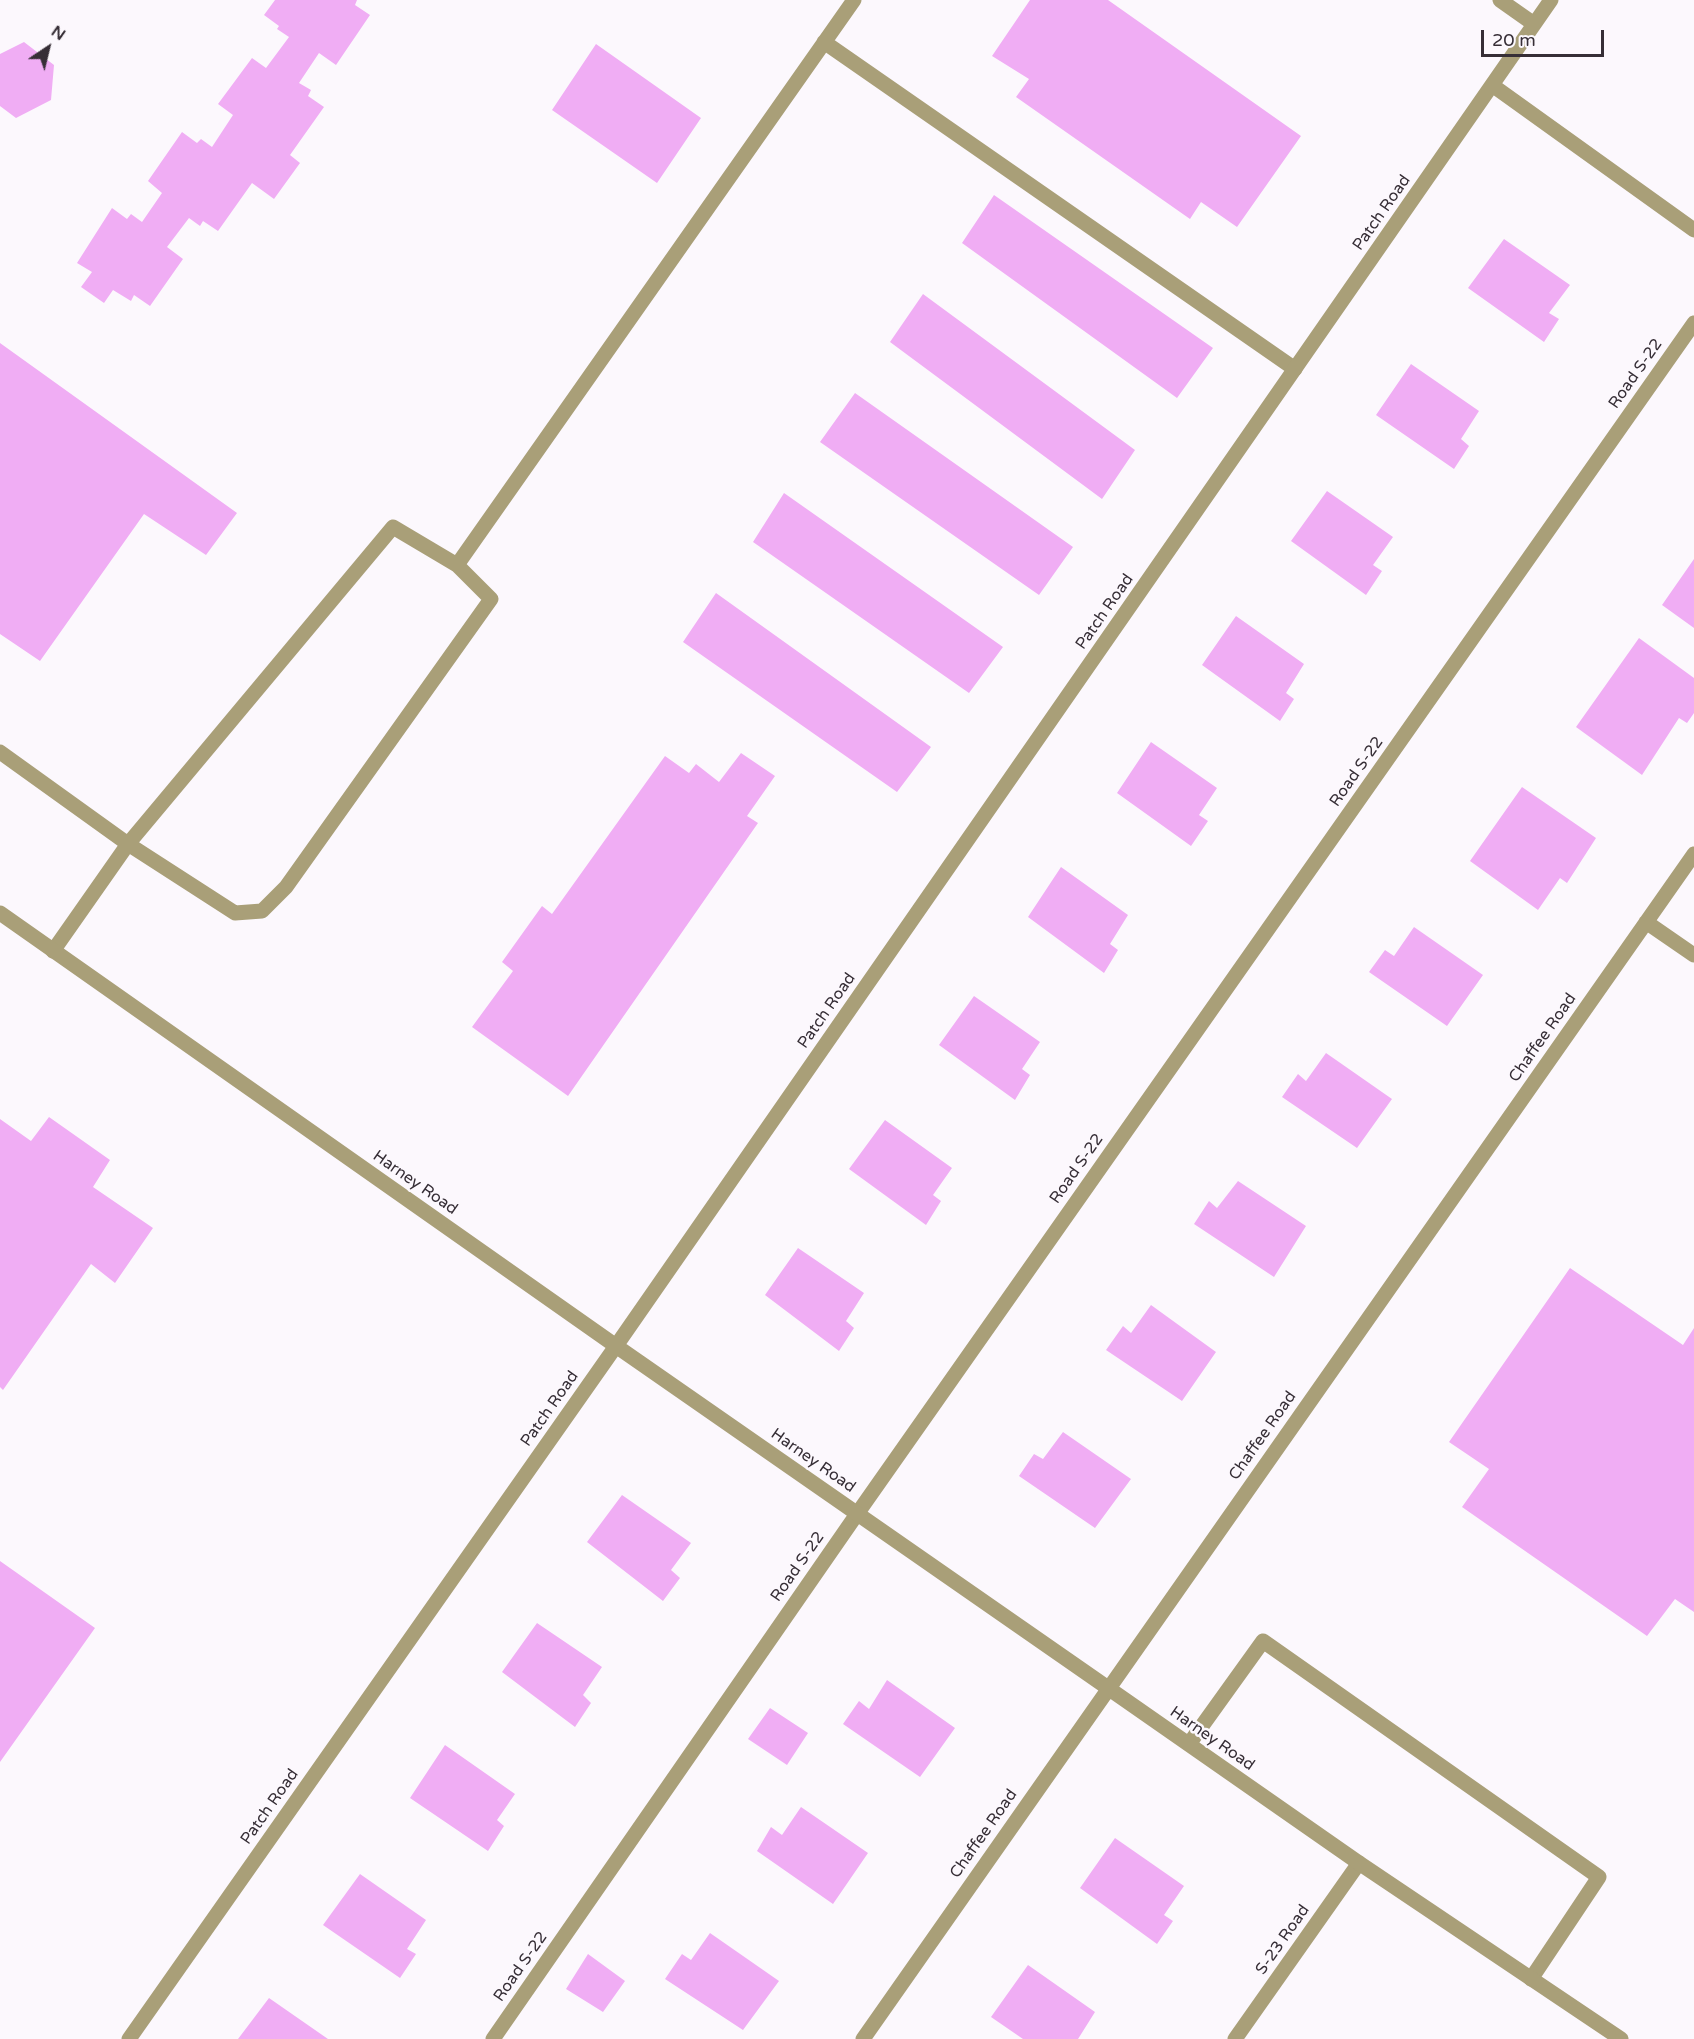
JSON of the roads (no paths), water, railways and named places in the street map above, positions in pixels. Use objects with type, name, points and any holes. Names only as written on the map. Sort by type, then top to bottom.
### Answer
[{"type":"street","points":[[457,565],[854,0]]},
{"type":"street","points":[[1500,0],[1534,24]]},
{"type":"street","name":"Patch Road","points":[[129,2039],[616,1346],[1551,0]]},
{"type":"street","points":[[824,42],[1295,369]]},
{"type":"street","points":[[1492,86],[1694,230]]},
{"type":"street","name":"Road S-22","points":[[493,2039],[857,1514],[1694,323]]},
{"type":"street","points":[[0,752],[128,844],[235,912],[262,911],[286,887],[491,599],[457,565],[393,527],[128,844],[53,951]]},
{"type":"street","name":"Chaffee Road","points":[[863,2039],[1694,854]]},
{"type":"street","name":"Harney Road","points":[[0,913],[616,1346],[1612,2037]]},
{"type":"street","points":[[1646,922],[1694,956]]},
{"type":"street","points":[[1189,1744],[1263,1641],[1599,1877],[1531,1979]]},
{"type":"street","name":"S-23 Road","points":[[1235,2039],[1359,1863]]}]
